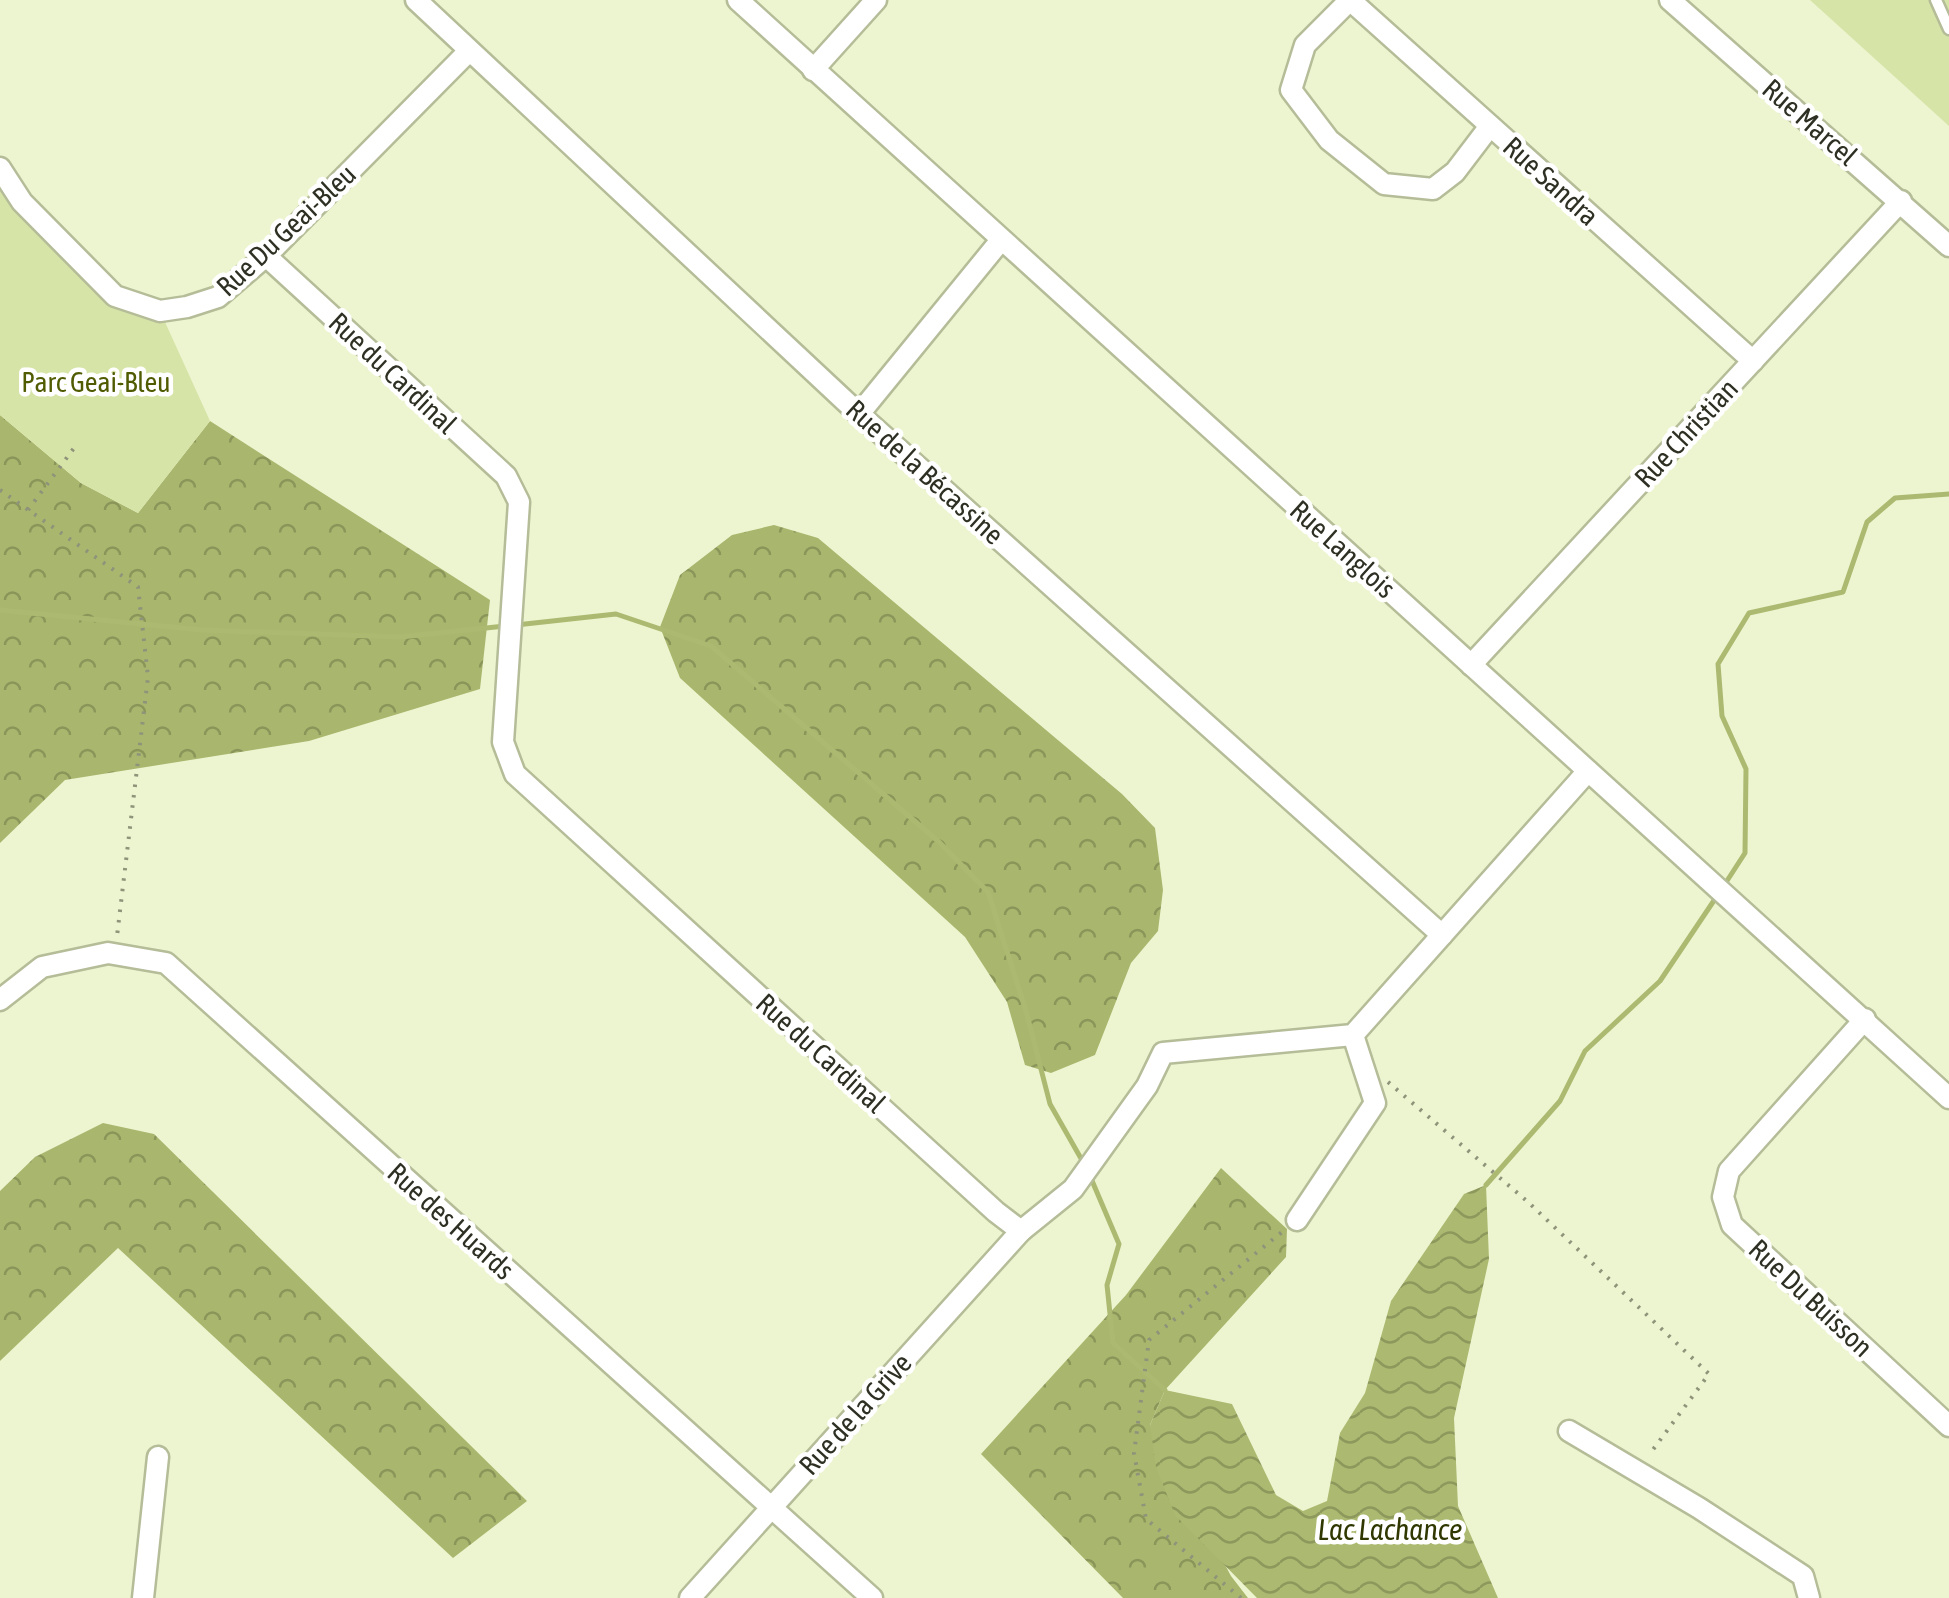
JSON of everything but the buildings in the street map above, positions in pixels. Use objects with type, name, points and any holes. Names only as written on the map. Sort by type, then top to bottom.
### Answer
[{"type":"street","name":"Rue de la Bécassine","points":[[416,0],[859,414],[1442,935]]},
{"type":"street","name":"Rue Langlois","points":[[738,0],[1949,1098]]},
{"type":"street","points":[[813,70],[876,0]]},
{"type":"street","points":[[1350,0],[1305,45],[1292,90],[1329,140],[1384,184],[1433,189],[1455,172],[1490,126]]},
{"type":"street","name":"Rue Sandra","points":[[1350,0],[1753,361]]},
{"type":"street","name":"Rue Marcel","points":[[1670,0],[1949,246]]},
{"type":"street","name":"Rue Du Geai-Bleu","points":[[0,168],[22,202],[115,296],[160,311],[187,307],[218,297],[266,256],[469,51]]},
{"type":"street","name":"Rue Christian","points":[[1471,665],[1901,201]]},
{"type":"street","points":[[859,414],[1001,240]]},
{"type":"street","name":"Rue du Cardinal","points":[[266,256],[506,476],[519,502],[503,742],[515,774],[1021,1231]]},
{"type":"street","points":[[1021,1231],[1073,1189],[1147,1086],[1163,1053],[1354,1035],[1588,771]]},
{"type":"street","name":"Rue des Huards","points":[[0,1000],[42,967],[114,954],[166,963],[872,1598]]},
{"type":"street","name":"Rue Du Buisson","points":[[1865,1019],[1728,1171],[1723,1197],[1732,1225],[1949,1426]]},
{"type":"street","points":[[1296,1220],[1375,1103],[1354,1035]]},
{"type":"street","name":"Rue de la Grive","points":[[690,1598],[1021,1231]]},
{"type":"street","points":[[1569,1431],[1803,1576],[1809,1598]]},
{"type":"street","points":[[143,1598],[158,1457]]},
{"type":"lane","points":[[1936,0],[1949,29]]},
{"type":"path","points":[[28,510],[77,444]]},
{"type":"path","points":[[0,490],[138,587],[148,677],[114,954]]},
{"type":"path","points":[[1388,1082],[1504,1182],[1709,1374],[1637,1471]]},
{"type":"path","points":[[1241,1598],[1146,1518],[1134,1453],[1144,1380],[1150,1340],[1296,1220]]},
{"type":"green space","points":[[1810,0],[1949,0],[1949,126]]},
{"type":"green space","name":"Parc Geai-Bleu","points":[[0,179],[115,296],[160,311],[210,421],[138,513],[81,483],[0,415]]},
{"type":"green space","points":[[0,415],[81,483],[138,513],[210,421],[490,600],[480,689],[309,741],[65,780],[0,843]]},
{"type":"green space","points":[[774,525],[818,538],[1122,794],[1155,828],[1163,890],[1158,931],[1131,963],[1095,1055],[1051,1073],[1025,1065],[1007,1002],[965,937],[680,678],[660,627],[680,575],[732,535]]},
{"type":"green space","points":[[103,1123],[154,1134],[527,1501],[453,1558],[118,1248],[0,1361],[0,1191],[35,1157]]},
{"type":"green space","points":[[1221,1168],[1287,1229],[1286,1257],[1165,1390],[1150,1425],[1231,1576],[1248,1598],[1123,1598],[981,1454],[1126,1295]]},
{"type":"water","name":"Lac Lachance","points":[[1486,1185],[1489,1259],[1454,1418],[1458,1506],[1498,1598],[1257,1598],[1175,1515],[1156,1467],[1150,1425],[1165,1390],[1232,1404],[1276,1495],[1303,1511],[1327,1501],[1340,1433],[1365,1393],[1391,1301],[1464,1194]]},
{"type":"waterway","points":[[1723,887],[1745,853],[1746,769],[1722,716],[1718,664],[1749,613],[1843,592],[1867,522],[1895,498],[1949,494]]},
{"type":"waterway","points":[[0,610],[202,630],[400,637],[505,626]]},
{"type":"waterway","points":[[516,625],[616,614],[711,646],[939,842],[988,892],[1026,1011],[1050,1104],[1083,1162]]},
{"type":"waterway","points":[[1486,1185],[1560,1101],[1585,1051],[1660,981],[1717,896]]},
{"type":"waterway","points":[[1090,1176],[1119,1244],[1107,1285],[1113,1343],[1165,1390]]}]
